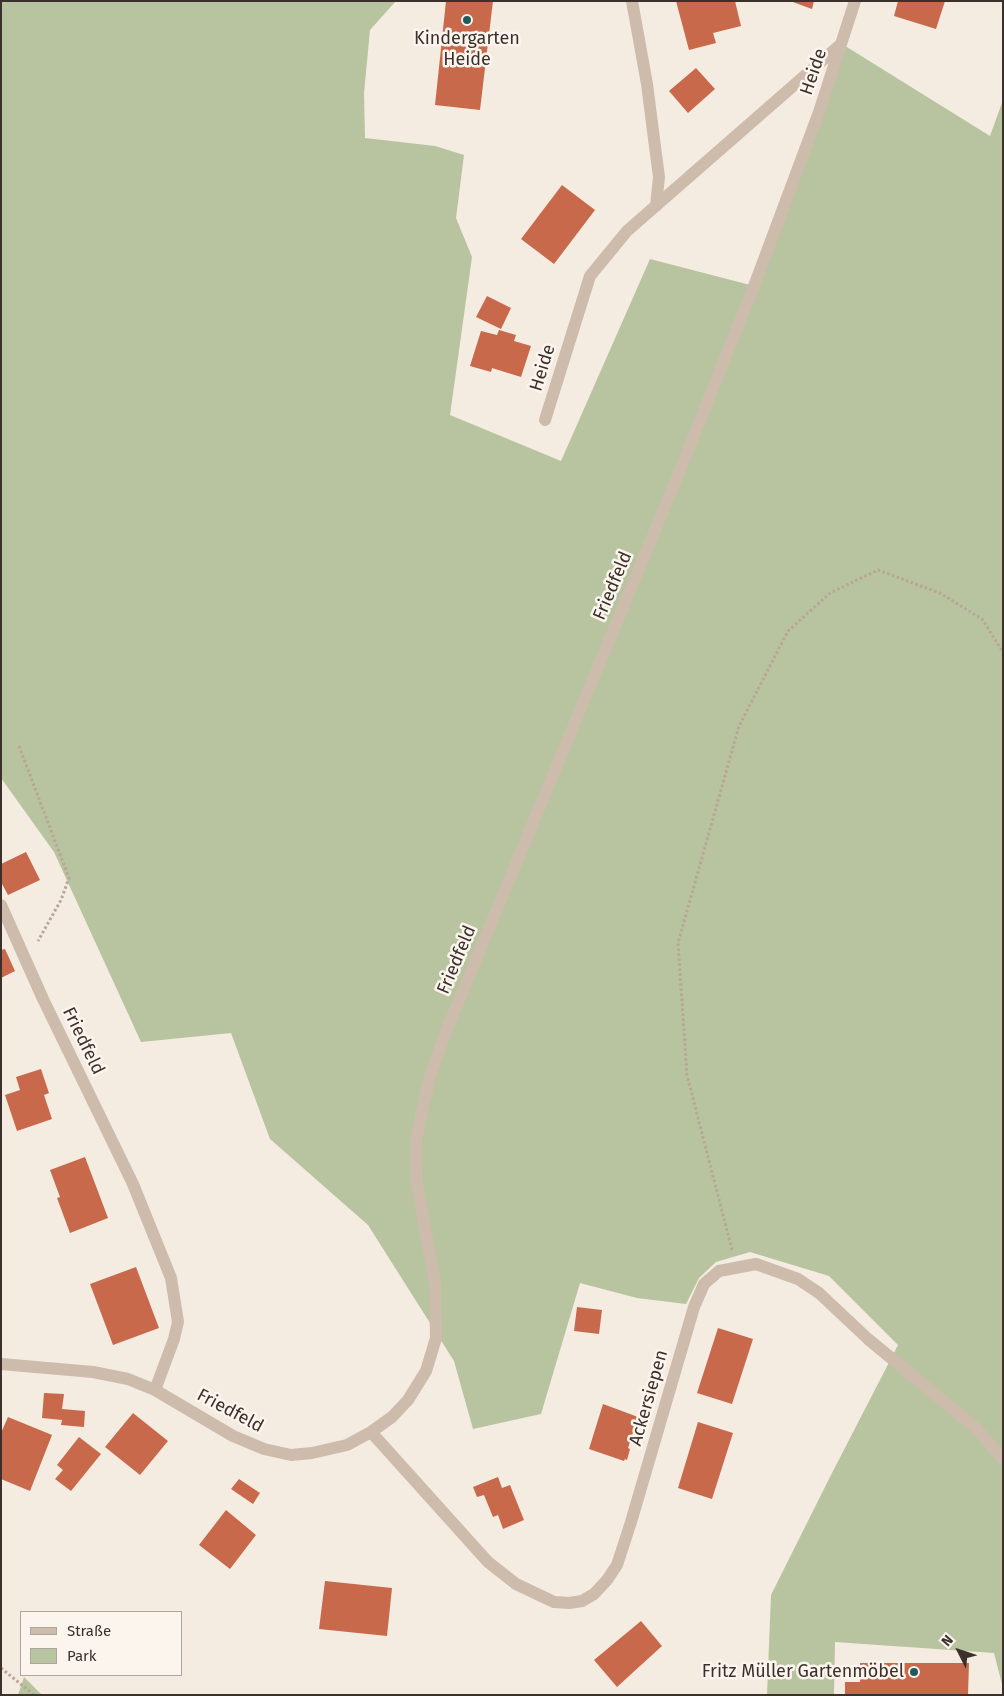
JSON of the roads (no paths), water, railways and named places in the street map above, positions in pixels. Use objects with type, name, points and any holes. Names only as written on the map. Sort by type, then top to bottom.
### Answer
[{"type":"street","points":[[632,1],[647,84],[659,177],[656,206]]},
{"type":"street","points":[[842,44],[855,1]]},
{"type":"street","name":"Heide","points":[[545,420],[590,276],[627,231],[842,44]]},
{"type":"street","name":"Heide","points":[[754,286],[819,112],[842,44]]},
{"type":"street","name":"Friedfeld","points":[[1,1364],[113,1375],[142,1383],[233,1436],[264,1449],[292,1455],[312,1453],[347,1444],[371,1432],[392,1417],[408,1400],[426,1371],[436,1338],[435,1284],[417,1185],[416,1167],[416,1142],[430,1077],[445,1034],[666,504],[754,286]]},
{"type":"street","name":"Friedfeld","points":[[1,906],[42,998],[133,1184],[170,1278],[178,1322],[174,1339],[155,1390]]},
{"type":"street","name":"Ackersiepen","points":[[371,1432],[488,1562],[516,1584],[554,1602],[569,1603],[582,1600],[594,1594],[607,1580],[617,1564],[634,1513],[694,1307],[704,1284],[718,1271],[756,1264],[798,1279],[819,1293],[868,1339],[976,1428],[1003,1459]]},
{"type":"place","name":"Kindergarten Heide","points":[[467,20]]},
{"type":"place","name":"Fritz Müller Gartenmöbel","points":[[914,1672]]}]
